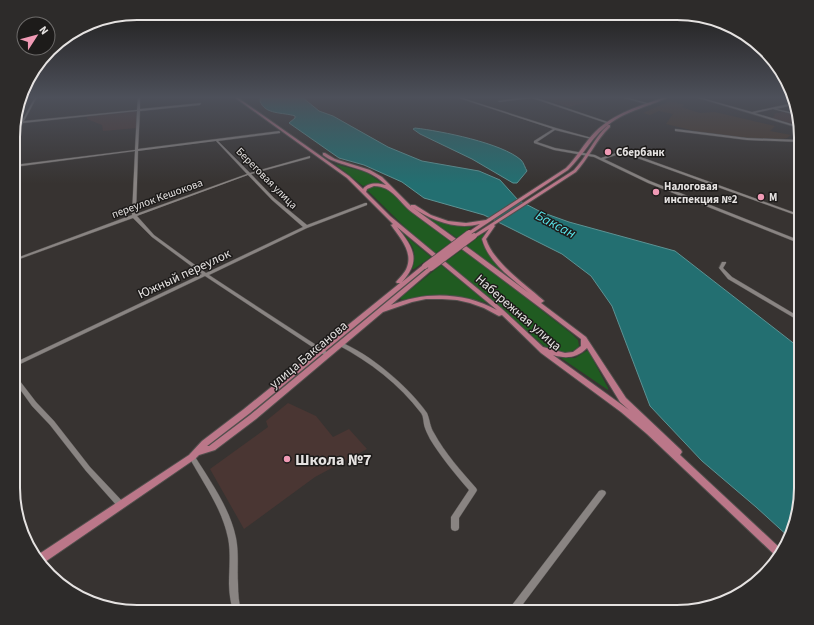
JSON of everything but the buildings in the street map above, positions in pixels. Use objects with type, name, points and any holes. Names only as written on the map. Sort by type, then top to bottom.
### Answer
[{"type":"main road","name":"Набережная улица","points":[[277,126],[348,177],[388,217],[481,294],[536,345],[650,432],[776,550]]},
{"type":"main road","points":[[428,267],[490,219],[563,173],[582,154],[591,138],[603,126]]},
{"type":"main road","points":[[472,234],[497,222],[575,171],[605,130],[610,126]]},
{"type":"main road","points":[[293,137],[334,160],[375,174],[412,210],[558,317],[584,338],[623,400],[713,486],[744,519]]},
{"type":"main road","points":[[364,192],[367,186],[377,184],[384,186],[425,214],[447,222],[466,224],[490,219]]},
{"type":"main road","points":[[387,296],[407,273],[412,256],[409,247],[388,217]]},
{"type":"main road","points":[[497,222],[486,234],[484,239],[487,247],[502,264],[558,317]]},
{"type":"main road","name":"улица Баксанова","points":[[195,455],[205,443],[321,351],[387,296],[428,267]]},
{"type":"main road","name":"улица Баксанова","points":[[43,557],[195,455],[212,448],[328,355],[428,267]]},
{"type":"main road","points":[[374,314],[405,301],[430,298],[449,298],[485,306],[517,327]]},
{"type":"main road","points":[[536,345],[559,355],[572,355],[578,353],[584,347],[584,338]]},
{"type":"street","points":[[139,126],[134,216],[154,236],[206,275],[328,355]]},
{"type":"street","points":[[546,126],[591,138]]},
{"type":"street","points":[[555,129],[534,142],[554,149],[588,155],[601,159],[649,182],[794,240]]},
{"type":"street","points":[[676,130],[747,139],[794,141]]},
{"type":"street","points":[[20,165],[279,132]]},
{"type":"street","name":"Береговая улица","points":[[217,141],[273,199],[306,228]]},
{"type":"street","points":[[601,159],[619,153],[626,153],[794,213]]},
{"type":"street","name":"переулок Кешокова","points":[[20,258],[249,174],[309,157]]},
{"type":"street","name":"Южный переулок","points":[[20,362],[306,228],[366,204]]},
{"type":"street","points":[[724,263],[720,268],[730,278],[794,316]]},
{"type":"street","points":[[340,344],[376,365],[397,382],[425,415],[428,428],[452,464],[473,490],[455,517],[455,528]]},
{"type":"street","points":[[20,385],[34,404],[52,422],[88,469],[121,505]]},
{"type":"street","points":[[195,455],[227,522],[232,538],[235,605]]},
{"type":"street","points":[[517,605],[602,493]]},
{"type":"shaded area","points":[[102,126],[137,126],[137,128],[103,131]]},
{"type":"shaded area","points":[[675,126],[775,126],[770,131],[791,135],[787,138],[780,139],[735,138],[703,133]]},
{"type":"shaded area","name":"Школа №7","points":[[288,403],[316,416],[333,437],[349,429],[367,449],[315,477],[244,529],[210,469],[268,427],[266,421]]},
{"type":"green space","points":[[335,164],[366,172],[382,183],[372,183],[363,186]]},
{"type":"green space","points":[[375,185],[386,188],[412,212],[453,241],[435,254],[367,190],[367,188]]},
{"type":"green space","points":[[413,208],[441,222],[473,226],[457,238]]},
{"type":"green space","points":[[400,231],[431,257],[414,269],[412,269],[414,262],[413,248]]},
{"type":"green space","points":[[484,234],[482,243],[490,254],[530,294],[467,246]]},
{"type":"green space","points":[[463,249],[572,334],[578,340],[579,346],[571,352],[562,353],[543,345],[445,262]]},
{"type":"green space","points":[[441,265],[488,303],[466,298],[445,296],[402,300],[400,298]]},
{"type":"green space","points":[[588,350],[608,390],[561,358],[575,358]]},
{"type":"water","name":"Баксан","points":[[294,126],[351,126],[388,147],[422,161],[479,171],[500,180],[518,200],[541,212],[569,222],[675,251],[794,344],[794,496],[790,518],[785,533],[702,461],[650,406],[612,306],[591,276],[562,254],[484,215],[424,198],[402,182],[364,165],[339,158]]},
{"type":"water","points":[[415,128],[455,135],[500,148],[521,160],[527,171],[517,183],[513,183],[472,159],[420,134],[413,129]]},
{"type":"place","name":"Сбербанк","points":[[608,152]]},
{"type":"place","name":"Налоговая инспекция №2","points":[[656,192]]},
{"type":"place","name":"М","points":[[761,197]]},
{"type":"place","name":"Школа №7","points":[[287,459]]}]
